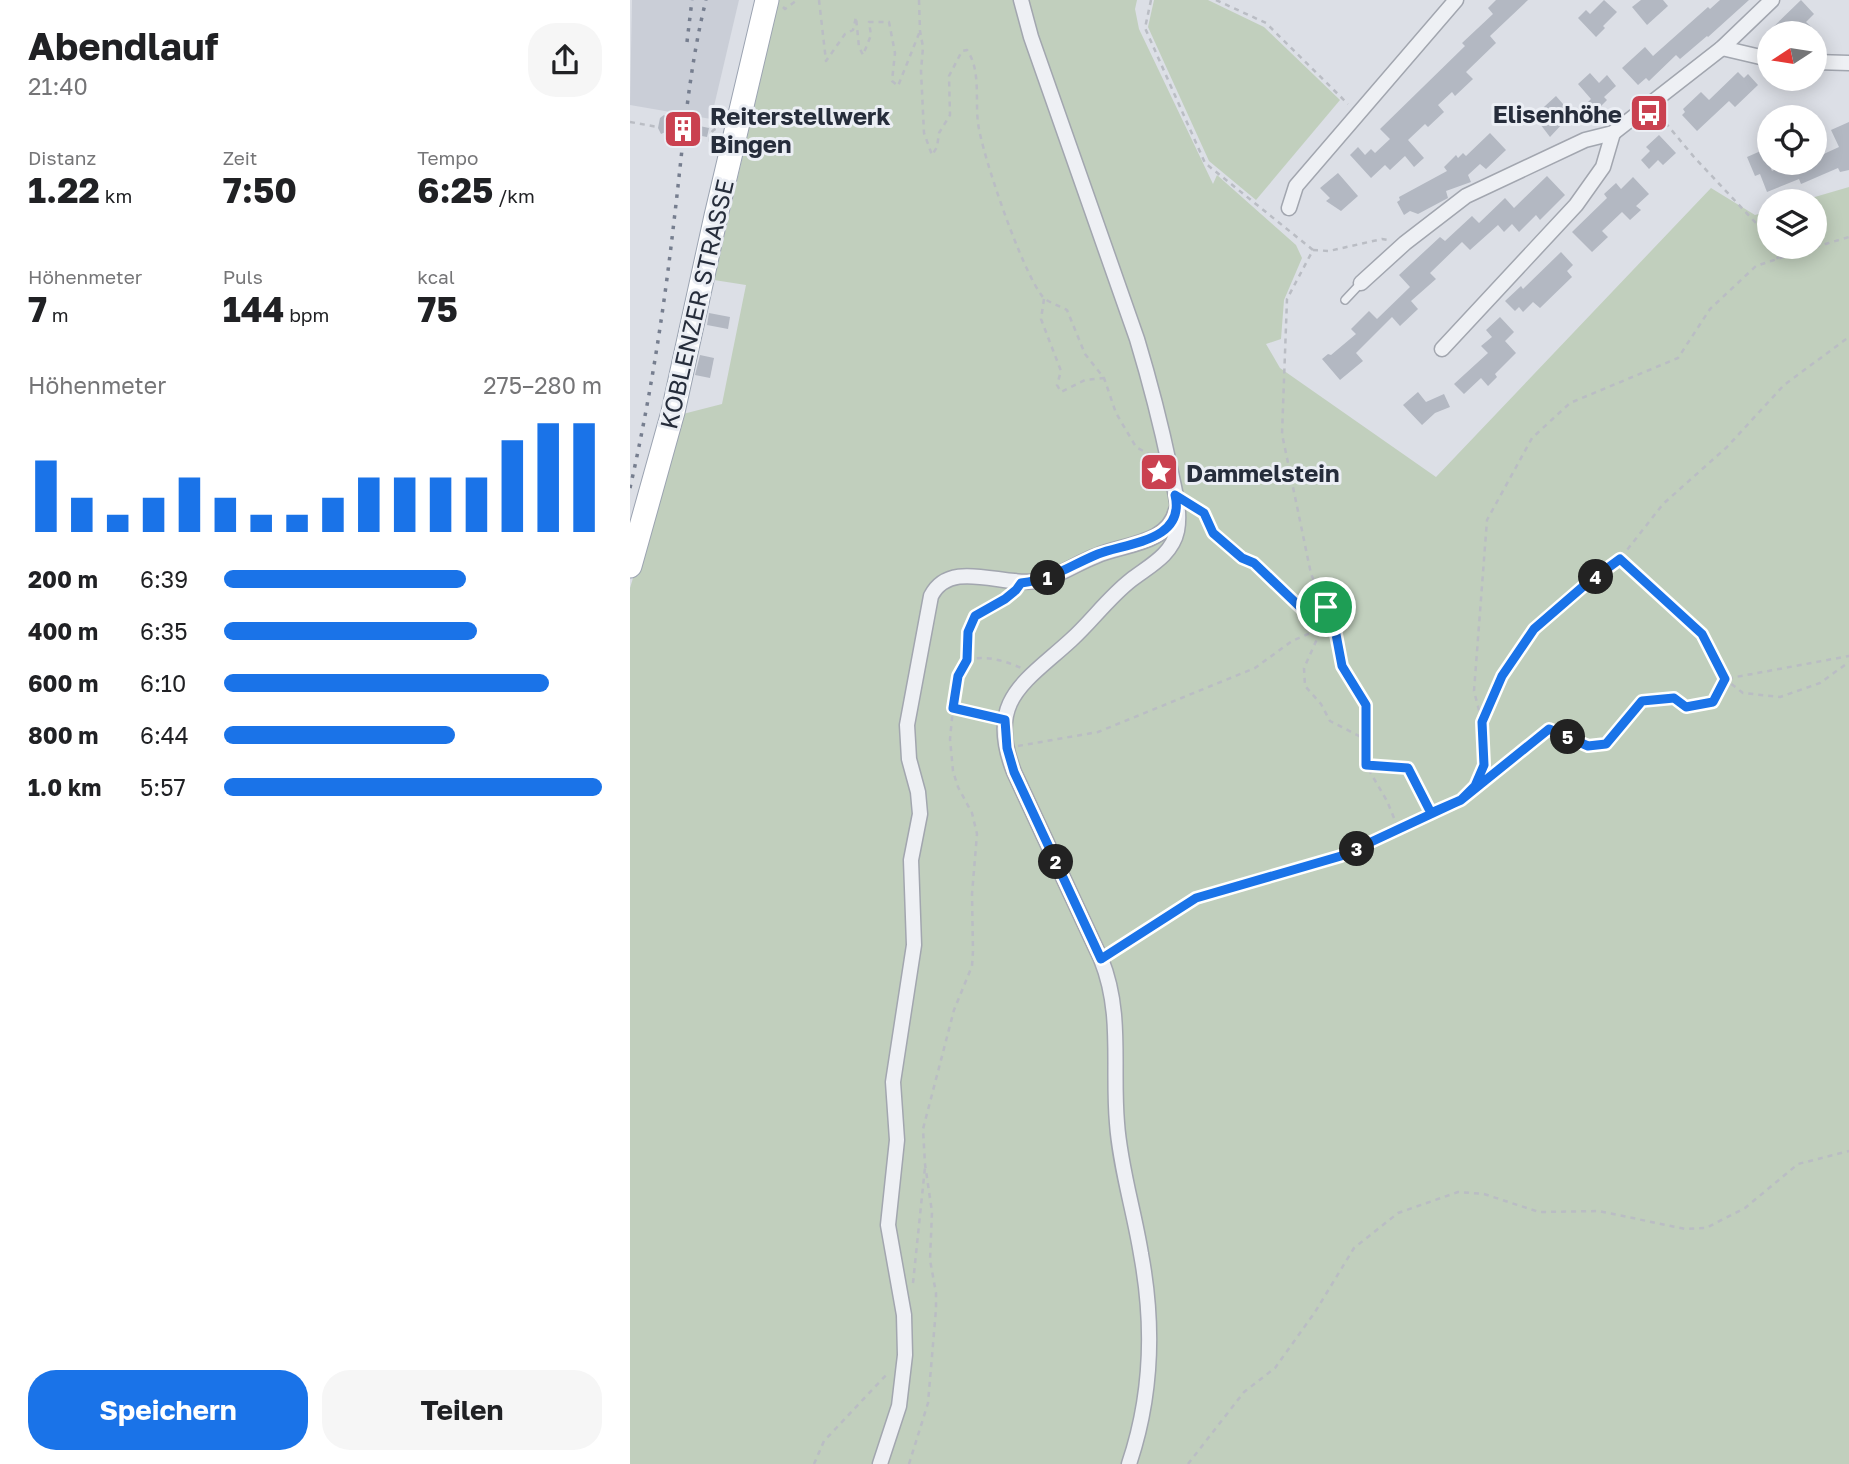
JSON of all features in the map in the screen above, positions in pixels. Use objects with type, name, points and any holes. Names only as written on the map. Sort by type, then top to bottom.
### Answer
[{"type":"main road","name":"KOBLENZER STRASSE","points":[[630,566],[673,412],[716,216],[774,3]]},
{"type":"street","points":[[1021,0],[1031,37],[1137,339],[1152,390],[1177,500],[1177,533],[1168,551],[1120,590],[1072,639],[1017,688],[1005,720],[1007,748],[1017,778],[1101,959],[1114,1003],[1117,1122],[1143,1265],[1149,1323],[1146,1392],[1139,1435],[1129,1464]]},
{"type":"street","points":[[1289,208],[1296,186],[1456,0]]},
{"type":"street","points":[[1361,283],[1405,243],[1466,196],[1585,140],[1613,133],[1648,103],[1722,48],[1772,0]]},
{"type":"street","points":[[1722,48],[1757,56]]},
{"type":"street","points":[[1827,62],[1849,63]]},
{"type":"street","points":[[1442,349],[1576,205],[1603,167],[1613,133]]},
{"type":"street","points":[[880,1464],[899,1406],[905,1355],[904,1315],[888,1225],[897,1140],[893,1095],[894,1065],[914,945],[911,860],[920,814],[918,792],[907,747],[910,709],[931,596],[946,579],[962,576],[1021,583],[1050,578],[1097,555],[1146,541],[1168,527],[1175,517],[1177,500]]},
{"type":"lane","points":[[1345,300],[1361,283]]},
{"type":"path","points":[[774,3],[785,9],[796,0]]},
{"type":"path","points":[[819,0],[826,61],[845,34],[852,30],[856,17],[859,47],[863,55],[871,35],[869,22],[889,22],[895,53],[892,81],[898,86],[920,31]]},
{"type":"path","points":[[919,0],[923,47],[921,71],[924,133],[932,155],[937,147],[939,133],[950,115],[949,76],[961,51],[967,50],[974,60],[978,124],[991,172],[1027,271],[1044,299],[1067,310],[1085,354],[1104,378],[1116,413],[1136,447],[1153,457]]},
{"type":"path","points":[[1151,0],[1146,27],[1206,163],[1313,250],[1329,251],[1382,239],[1405,243]]},
{"type":"path","points":[[1216,0],[1266,23],[1357,114]]},
{"type":"path","points":[[1648,103],[1757,224]]},
{"type":"path","points":[[630,122],[658,127]]},
{"type":"path","points":[[716,151],[711,148],[708,136],[712,131],[721,128]]},
{"type":"path","points":[[1827,243],[1849,237]]},
{"type":"path","points":[[1313,250],[1287,299],[1282,434],[1311,574],[1335,629],[1342,666],[1366,705],[1366,765],[1387,801],[1399,830]]},
{"type":"path","points":[[1489,775],[1484,765],[1482,722],[1474,691],[1487,520],[1532,438],[1570,403],[1678,358],[1710,309],[1756,266],[1778,259]]},
{"type":"path","points":[[1044,299],[1041,319],[1061,371],[1057,385],[1061,392],[1085,380],[1104,378]]},
{"type":"path","points":[[1482,722],[1502,676],[1534,629],[1620,559],[1663,504],[1727,447],[1784,385],[1849,337]]},
{"type":"path","points":[[1177,500],[1204,513],[1213,533],[1242,558],[1254,563],[1322,628]]},
{"type":"path","points":[[1620,559],[1702,634],[1725,679],[1743,693],[1780,697],[1820,682],[1849,662]]},
{"type":"path","points":[[909,1464],[928,1403],[936,1309],[930,1260],[931,1196],[925,1164],[923,1129],[954,1010],[969,975],[973,951],[972,894],[976,834],[972,813],[953,771],[950,738],[953,708],[958,676],[967,660],[968,632],[975,616],[1005,599],[1021,583]]},
{"type":"path","points":[[1326,607],[1322,628],[1304,668],[1305,686],[1321,704],[1330,721],[1367,740]]},
{"type":"path","points":[[1007,748],[1098,732],[1255,668],[1292,641],[1322,628]]},
{"type":"path","points":[[1725,679],[1849,656]]},
{"type":"path","points":[[967,660],[979,657],[1006,661],[1032,673]]},
{"type":"path","points":[[1101,959],[1196,898],[1341,856],[1461,800],[1475,786],[1549,729],[1588,746],[1606,744],[1642,701],[1674,698],[1686,707],[1713,702],[1725,679]]},
{"type":"path","points":[[953,708],[1005,720]]},
{"type":"path","points":[[1366,765],[1408,768],[1431,813]]},
{"type":"path","points":[[1475,786],[1484,765]]},
{"type":"path","points":[[1188,1464],[1244,1392],[1275,1368],[1315,1312],[1354,1248],[1398,1213],[1458,1192],[1484,1194],[1539,1212],[1599,1212],[1685,1228],[1706,1228],[1745,1208],[1798,1164],[1849,1151]]},
{"type":"shaded area","points":[[632,0],[739,0],[711,119],[630,105]]},
{"type":"green space","points":[[779,0],[1137,0],[1135,9],[1139,29],[1213,184],[1217,175],[1296,245],[1302,258],[1284,300],[1281,339],[1266,344],[1280,368],[1436,477],[1711,188],[1757,214],[1757,259],[1827,259],[1827,193],[1849,187],[1849,1464],[630,1464],[630,588],[683,414],[722,404],[746,285],[714,280]]},
{"type":"green space","points":[[1154,0],[1208,0],[1264,27],[1340,100],[1256,200],[1209,161],[1148,27]]},
{"type":"building","points":[[1496,0],[1528,0],[1490,36],[1496,43],[1466,72],[1473,79],[1455,96],[1452,92],[1438,105],[1444,112],[1428,127],[1425,124],[1408,140],[1424,158],[1414,167],[1405,156],[1390,170],[1385,165],[1371,178],[1350,155],[1358,147],[1365,155],[1371,149],[1375,153],[1390,139],[1380,129],[1465,46],[1462,43],[1493,14],[1488,8]]},
{"type":"building","points":[[1604,0],[1617,12],[1596,37],[1578,18],[1586,10],[1590,14]]},
{"type":"building","points":[[1641,0],[1663,0],[1668,6],[1647,25],[1632,7]]},
{"type":"building","points":[[1720,0],[1749,0],[1680,59],[1676,55],[1649,81],[1646,78],[1638,85],[1622,68],[1645,47],[1653,56],[1708,7],[1710,9]]},
{"type":"building","points":[[1801,0],[1814,14],[1807,21],[1779,21]]},
{"type":"building","points":[[1738,72],[1744,78],[1748,74],[1757,84],[1735,107],[1729,101],[1697,131],[1682,115],[1685,112],[1683,109],[1701,92],[1709,100]]},
{"type":"building","points":[[1590,73],[1599,83],[1607,75],[1616,86],[1604,97],[1607,100],[1595,112],[1587,103],[1591,99],[1578,84]]},
{"type":"building","points":[[1556,96],[1570,112],[1560,120],[1563,123],[1550,137],[1534,116]]},
{"type":"building","name":"Reiterstellwerk Bingen","points":[[664,115],[671,120],[709,128],[707,137],[670,130],[661,134],[658,128],[660,118]]},
{"type":"building","points":[[1849,122],[1849,170],[1840,172],[1838,168],[1827,173],[1827,152],[1839,147],[1831,130]]},
{"type":"building","points":[[1490,133],[1506,150],[1486,169],[1480,164],[1468,175],[1471,182],[1446,191],[1448,198],[1418,214],[1410,211],[1404,215],[1397,202],[1399,197],[1447,171],[1444,167],[1456,155],[1458,158],[1463,153],[1466,156]]},
{"type":"building","points":[[1659,135],[1676,153],[1663,165],[1658,160],[1649,169],[1641,160],[1650,151],[1646,147]]},
{"type":"building","points":[[1757,153],[1758,175],[1755,176],[1747,157]]},
{"type":"building","points":[[1338,173],[1358,196],[1341,211],[1326,201],[1330,198],[1320,188]]},
{"type":"building","points":[[1760,175],[1822,175],[1801,184],[1799,179],[1774,189],[1766,189]]},
{"type":"building","points":[[1547,176],[1565,195],[1540,220],[1536,215],[1519,232],[1512,224],[1504,232],[1498,225],[1470,250],[1462,242],[1430,273],[1436,279],[1411,301],[1418,309],[1400,326],[1392,317],[1356,353],[1363,361],[1340,380],[1322,359],[1328,354],[1331,355],[1356,334],[1351,329],[1369,311],[1377,319],[1410,287],[1399,275],[1440,237],[1445,241],[1472,216],[1479,223],[1505,198],[1514,208]]},
{"type":"building","points":[[1633,177],[1649,194],[1636,206],[1641,210],[1630,220],[1622,212],[1602,231],[1608,237],[1592,252],[1572,232],[1607,198],[1604,194],[1616,183],[1621,189]]},
{"type":"building","points":[[1561,252],[1573,265],[1567,271],[1572,277],[1540,308],[1533,302],[1523,312],[1519,307],[1515,311],[1505,301],[1521,286],[1523,289]]},
{"type":"building","points":[[709,313],[730,317],[728,329],[707,325]]},
{"type":"building","points":[[1500,317],[1514,332],[1505,341],[1516,353],[1495,374],[1497,377],[1488,386],[1481,378],[1464,394],[1454,384],[1488,353],[1481,346],[1492,337],[1486,330]]},
{"type":"building","points":[[700,355],[714,358],[710,378],[695,375]]},
{"type":"building","points":[[1418,392],[1426,402],[1444,394],[1450,407],[1435,413],[1422,425],[1403,405]]},
{"type":"railway","points":[[687,42],[692,0]]},
{"type":"railway","points":[[630,488],[656,355],[690,82],[706,0]]},
{"type":"place","name":"Elisenhöhe","points":[[1649,113]]},
{"type":"place","name":"Reiterstellwerk Bingen","points":[[683,129]]},
{"type":"place","name":"Dammelstein","points":[[1159,472]]},
{"type":"route","points":[[1326,607],[1322,628],[1254,563],[1242,558],[1213,533],[1204,513],[1175,495],[1178,506],[1175,517],[1168,527],[1146,541],[1097,555],[1050,578],[1021,583],[1005,599],[975,616],[968,632],[967,660],[958,676],[953,708],[1005,720],[1007,748],[1014,772],[1101,959],[1196,898],[1341,856],[1461,800],[1475,786],[1484,765],[1482,722],[1502,676],[1534,629],[1620,559],[1702,634],[1725,679],[1713,702],[1686,707],[1674,698],[1642,701],[1606,744],[1588,746],[1549,729],[1475,786],[1461,800],[1431,813],[1408,768],[1366,765],[1366,705],[1342,666],[1335,629],[1326,607]]}]
